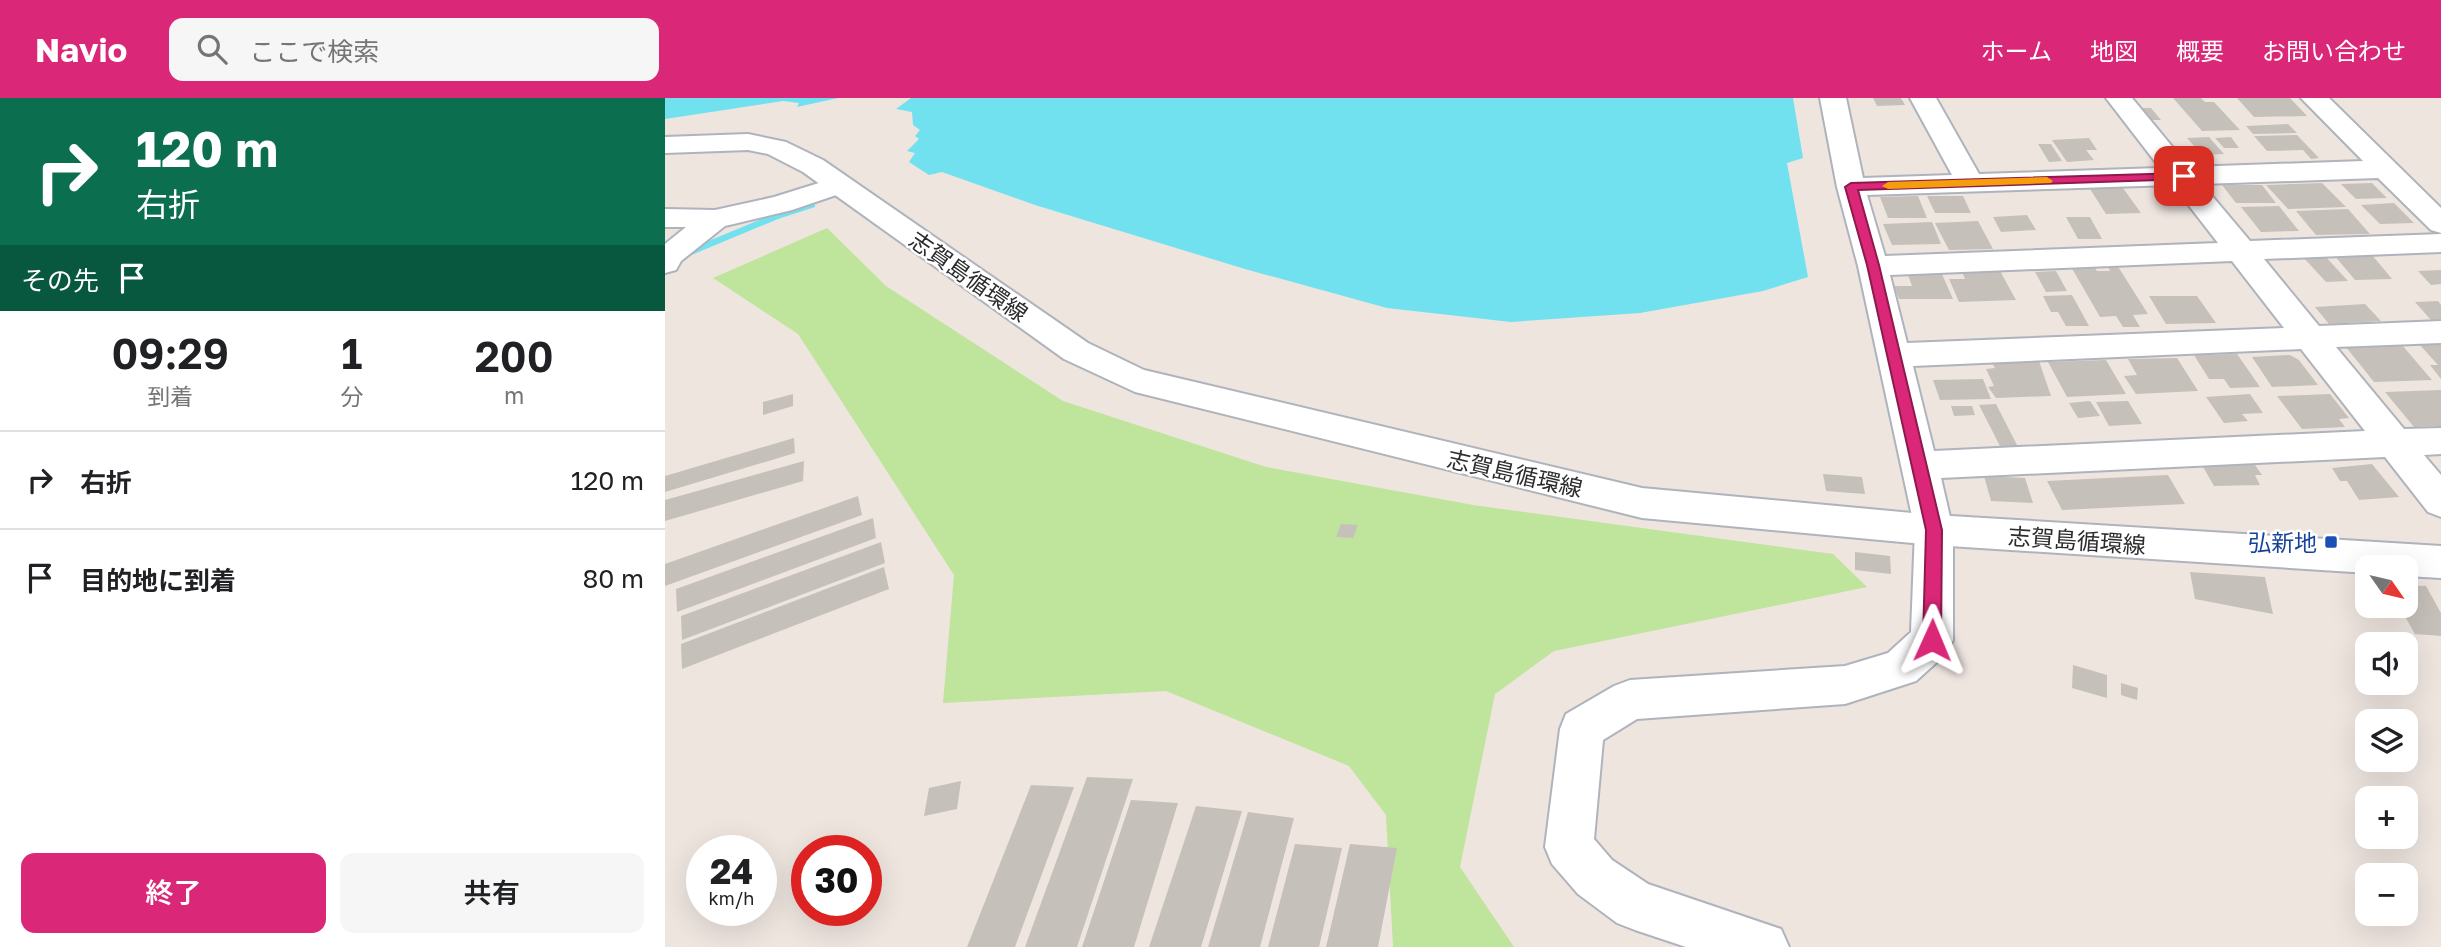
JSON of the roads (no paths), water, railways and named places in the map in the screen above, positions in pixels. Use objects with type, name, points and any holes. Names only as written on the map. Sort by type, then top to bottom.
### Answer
[{"type":"street","points":[[1763,947],[1635,905],[1595,877],[1569,847],[1582,729],[1630,700],[1845,685],[1901,668],[1932,640],[1934,530],[1873,265],[1851,187],[1833,98]]},
{"type":"street","points":[[1923,98],[1970,183]]},
{"type":"street","points":[[2119,98],[2184,176],[2441,502]]},
{"type":"street","points":[[2314,98],[2441,224]]},
{"type":"street","name":"志賀島循環線","points":[[665,145],[748,142],[776,148],[813,166],[1076,351],[1135,380],[1642,503],[1934,530],[2441,562]]},
{"type":"street","points":[[1851,187],[2385,169]]},
{"type":"street","points":[[665,218],[715,219],[782,204],[838,185]]},
{"type":"street","points":[[665,263],[670,255],[715,219]]},
{"type":"street","points":[[1873,265],[2441,243]]},
{"type":"street","points":[[1894,355],[2441,332]]},
{"type":"street","points":[[1919,465],[2441,441]]},
{"type":"water","points":[[665,98],[838,98],[797,107],[799,103],[783,101],[665,119]]},
{"type":"water","points":[[911,98],[1793,98],[1803,158],[1787,163],[1808,277],[1763,291],[1640,313],[1511,322],[1387,308],[1245,269],[1035,205],[942,172],[929,175],[909,162],[915,153],[907,151],[919,139],[915,136],[920,130],[913,125],[912,112],[896,109]]},
{"type":"waterway","points":[[665,263],[756,224],[812,205]]},
{"type":"place","name":"弘新地","points":[[2331,542]]}]
